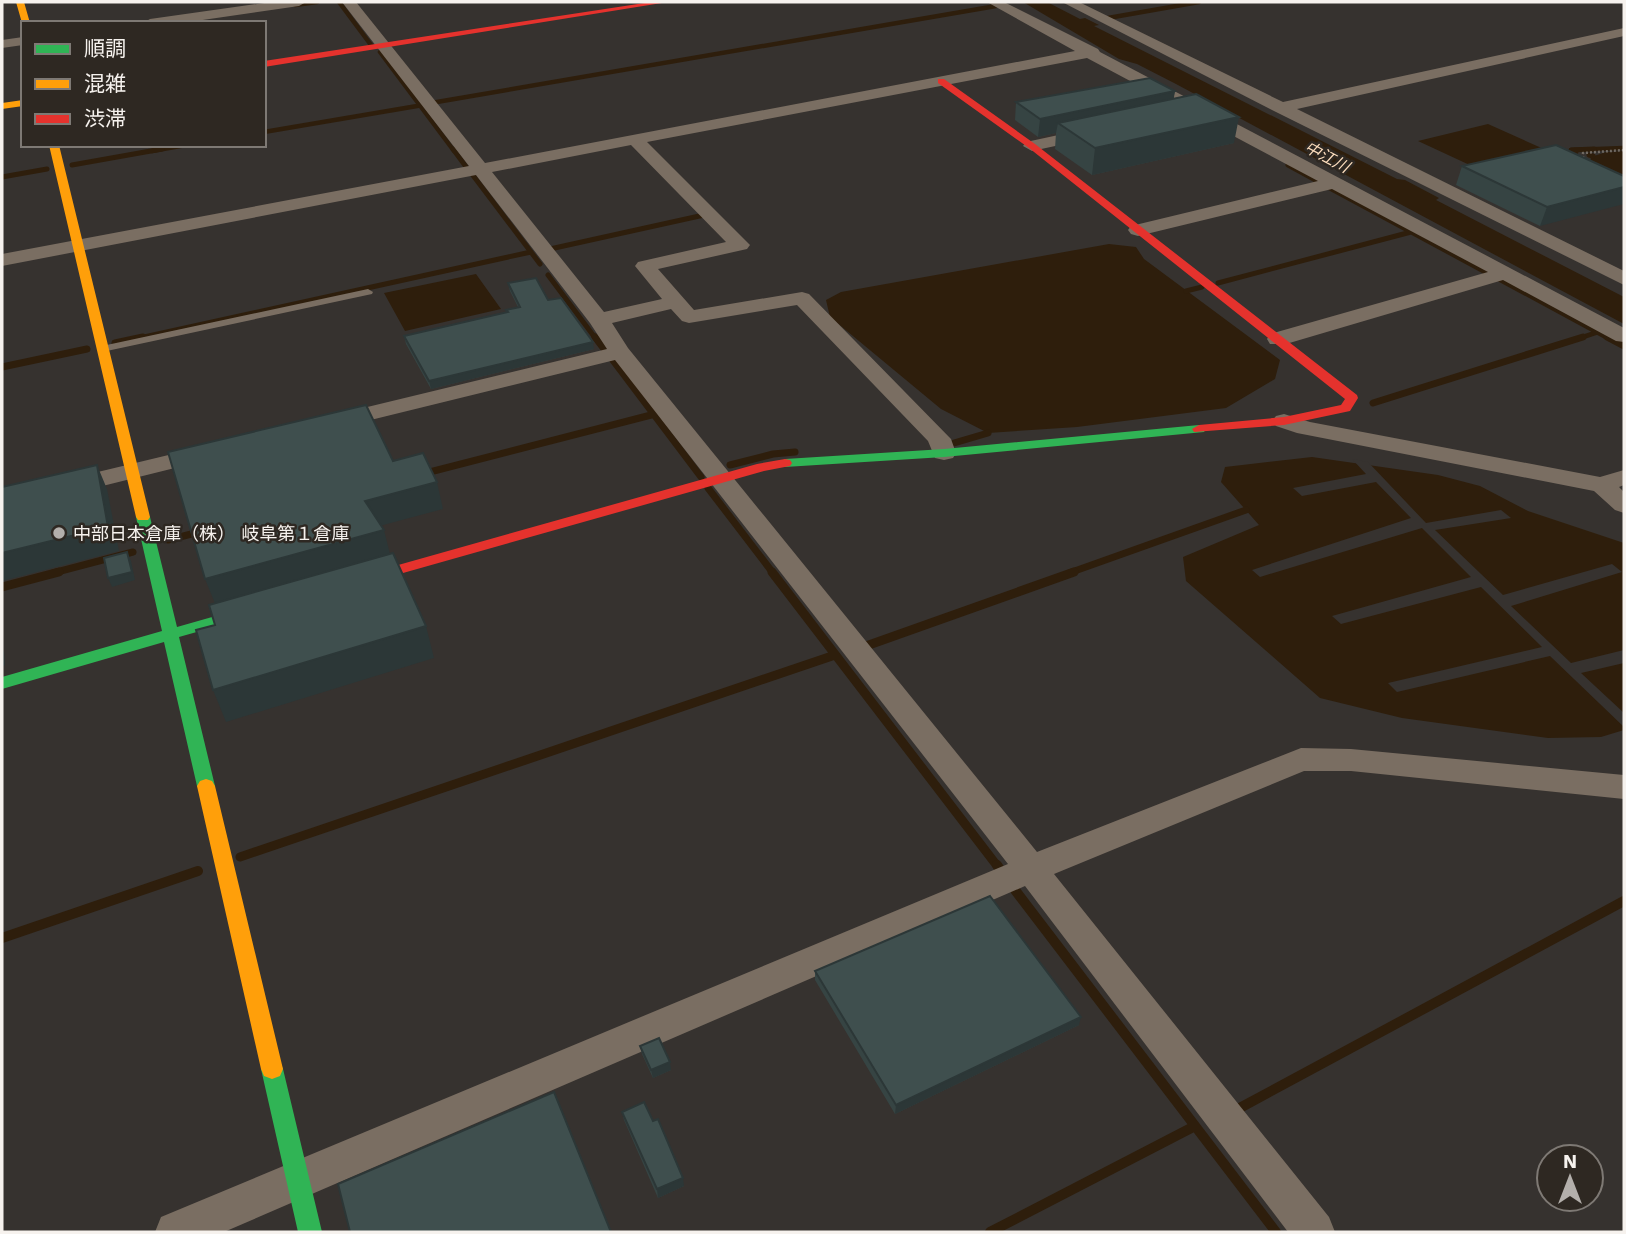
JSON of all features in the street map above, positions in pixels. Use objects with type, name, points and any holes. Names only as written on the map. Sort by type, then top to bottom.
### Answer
[{"type":"street","points":[[20,2],[25,21]]},
{"type":"street","points":[[164,21],[299,2]]},
{"type":"street","points":[[349,2],[599,320],[620,352],[1031,869],[1314,1232]]},
{"type":"street","points":[[266,64],[664,2]]},
{"type":"street","points":[[994,2],[1093,52],[1624,336]]},
{"type":"street","points":[[1069,2],[1624,279]]},
{"type":"street","points":[[1280,108],[1624,32]]},
{"type":"street","points":[[2,44],[21,41]]},
{"type":"street","points":[[2,260],[1093,52]]},
{"type":"street","points":[[332,588],[721,478],[790,462],[944,453],[1284,421],[1345,408],[1352,398],[1032,146],[941,81]]},
{"type":"street","points":[[2,106],[21,103]]},
{"type":"street","points":[[1174,116],[1200,110]]},
{"type":"street","points":[[1032,146],[1109,129]]},
{"type":"street","points":[[634,139],[740,245],[645,266],[689,317],[802,298],[939,439],[944,453]]},
{"type":"street","points":[[54,147],[310,1232]]},
{"type":"street","points":[[1138,230],[1337,183]]},
{"type":"street","points":[[1278,339],[1506,273]]},
{"type":"street","points":[[599,320],[676,302]]},
{"type":"street","points":[[308,428],[620,352]]},
{"type":"street","points":[[1284,421],[1305,428],[1613,481],[1624,505]]},
{"type":"street","points":[[2,503],[227,448]]},
{"type":"street","points":[[2,683],[279,603]]},
{"type":"street","points":[[176,1232],[1031,869],[1301,759],[1351,760],[1624,787]]},
{"type":"lane","points":[[102,349],[368,292]]},
{"type":"path","points":[[1585,166],[1581,159],[1583,153],[1624,150]]},
{"type":"water","name":"中江川","points":[[1023,2],[1047,2],[1080,19],[1085,18],[1099,25],[1094,26],[1397,179],[1405,180],[1439,198],[1436,200],[1624,297],[1624,324],[1176,84],[1137,64],[1119,59]]},
{"type":"water","points":[[1488,124],[1546,150],[1474,167],[1418,141]]},
{"type":"water","points":[[1624,151],[1624,183],[1590,162],[1591,157],[1606,152]]},
{"type":"water","points":[[1109,244],[1136,247],[1144,259],[1280,360],[1275,379],[1226,408],[1077,427],[988,433],[941,409],[830,317],[826,300],[841,292]]},
{"type":"water","points":[[476,274],[501,309],[405,331],[384,293]]},
{"type":"water","points":[[1312,457],[1438,475],[1480,486],[1528,511],[1624,543],[1624,730],[1601,737],[1548,738],[1402,718],[1320,698],[1186,581],[1183,557],[1259,525],[1221,482],[1225,467]]},
{"type":"pier","points":[[1352,459],[1368,462],[1426,523],[1501,510],[1511,518],[1435,530],[1503,595],[1612,564],[1622,572],[1511,606],[1571,663],[1624,650],[1624,663],[1581,673],[1624,713],[1624,727],[1550,656],[1397,692],[1388,683],[1542,647],[1481,587],[1341,624],[1332,616],[1471,577],[1422,528],[1260,577],[1252,570],[1411,518],[1376,482],[1302,496],[1293,488],[1366,474]]},
{"type":"building","points":[[1150,78],[1175,91],[1040,119],[1016,102]]},
{"type":"building","points":[[1196,94],[1239,117],[1095,148],[1058,123]]},
{"type":"building","points":[[1556,145],[1624,176],[1624,187],[1547,207],[1462,166]]},
{"type":"building","points":[[536,278],[548,300],[561,298],[593,342],[429,381],[404,336],[520,307],[508,283]]},
{"type":"building","points":[[366,405],[393,461],[423,453],[437,482],[365,501],[384,530],[205,579],[168,452]]},
{"type":"building","points":[[97,465],[108,527],[2,553],[2,487]]},
{"type":"building","points":[[127,552],[132,572],[108,578],[104,558]]},
{"type":"building","points":[[393,553],[426,626],[213,690],[196,630],[215,625],[209,605]]},
{"type":"building","points":[[990,896],[1081,1017],[896,1105],[815,971]]},
{"type":"building","points":[[659,1038],[670,1062],[651,1070],[640,1046]]},
{"type":"building","points":[[554,1092],[611,1232],[350,1232],[338,1184]]},
{"type":"building","points":[[644,1102],[653,1121],[658,1119],[683,1178],[657,1189],[622,1112]]},
{"type":"waterway","points":[[295,5],[317,2]]},
{"type":"waterway","points":[[339,2],[371,45]]},
{"type":"waterway","points":[[1108,18],[1199,2]]},
{"type":"waterway","points":[[431,103],[996,6]]},
{"type":"waterway","points":[[380,52],[420,106]]},
{"type":"waterway","points":[[266,132],[420,106]]},
{"type":"waterway","points":[[420,106],[454,151]]},
{"type":"waterway","points":[[152,151],[175,147]]},
{"type":"waterway","points":[[1594,149],[1571,150],[1624,148]]},
{"type":"waterway","points":[[72,165],[162,149]]},
{"type":"waterway","points":[[453,149],[467,168]]},
{"type":"waterway","points":[[1559,154],[1576,152]]},
{"type":"waterway","points":[[1589,155],[1593,156]]},
{"type":"waterway","points":[[1288,165],[1321,183]]},
{"type":"waterway","points":[[2,177],[47,169]]},
{"type":"waterway","points":[[472,174],[531,252]]},
{"type":"waterway","points":[[1328,187],[1491,275]]},
{"type":"waterway","points":[[550,249],[704,215]]},
{"type":"waterway","points":[[1218,283],[1411,232]]},
{"type":"waterway","points":[[135,339],[531,252]]},
{"type":"waterway","points":[[531,252],[540,264]]},
{"type":"waterway","points":[[548,275],[596,339]]},
{"type":"waterway","points":[[1499,279],[1597,332]]},
{"type":"waterway","points":[[1186,291],[1202,287]]},
{"type":"waterway","points":[[1583,337],[1597,332]]},
{"type":"waterway","points":[[1597,332],[1610,339]]},
{"type":"waterway","points":[[115,343],[143,337]]},
{"type":"waterway","points":[[595,337],[605,350]]},
{"type":"waterway","points":[[1373,403],[1583,337]]},
{"type":"waterway","points":[[1577,339],[1583,337]]},
{"type":"waterway","points":[[1607,337],[1624,346]]},
{"type":"waterway","points":[[2,367],[87,349]]},
{"type":"waterway","points":[[612,359],[654,414]]},
{"type":"waterway","points":[[422,474],[654,414]]},
{"type":"waterway","points":[[654,414],[701,477]]},
{"type":"waterway","points":[[954,443],[988,433]]},
{"type":"waterway","points":[[730,465],[773,454],[795,452]]},
{"type":"waterway","points":[[708,488],[773,573]]},
{"type":"waterway","points":[[1069,573],[1246,510]]},
{"type":"waterway","points":[[168,540],[203,531]]},
{"type":"waterway","points":[[53,573],[133,552]]},
{"type":"waterway","points":[[2,587],[59,572]]},
{"type":"waterway","points":[[772,572],[998,867]]},
{"type":"waterway","points":[[866,646],[1074,572]]},
{"type":"waterway","points":[[240,857],[835,655]]},
{"type":"waterway","points":[[997,865],[1003,874]]},
{"type":"waterway","points":[[2,938],[198,871]]},
{"type":"waterway","points":[[1015,890],[1276,1232]]},
{"type":"waterway","points":[[1236,1110],[1624,901]]},
{"type":"waterway","points":[[990,1232],[1195,1126]]},
{"type":"traffic: fast","points":[[785,463],[944,453],[1199,429]]},
{"type":"traffic: fast","points":[[143,517],[206,786]]},
{"type":"traffic: fast","points":[[2,683],[265,607]]},
{"type":"traffic: fast","points":[[272,1069],[310,1232]]},
{"type":"traffic: slow","points":[[20,2],[25,21]]},
{"type":"traffic: slow","points":[[2,106],[21,103]]},
{"type":"traffic: slow","points":[[54,147],[143,517]]},
{"type":"traffic: slow","points":[[206,786],[272,1069]]},
{"type":"traffic: jam","points":[[266,64],[664,2]]},
{"type":"traffic: jam","points":[[941,81],[1032,146],[1352,398],[1345,408],[1284,421],[1199,429]]},
{"type":"traffic: jam","points":[[350,583],[762,467],[785,463]]},
{"type":"place","name":"中部日本倉庫（株） 岐阜第１倉庫","points":[[59,533]]}]
